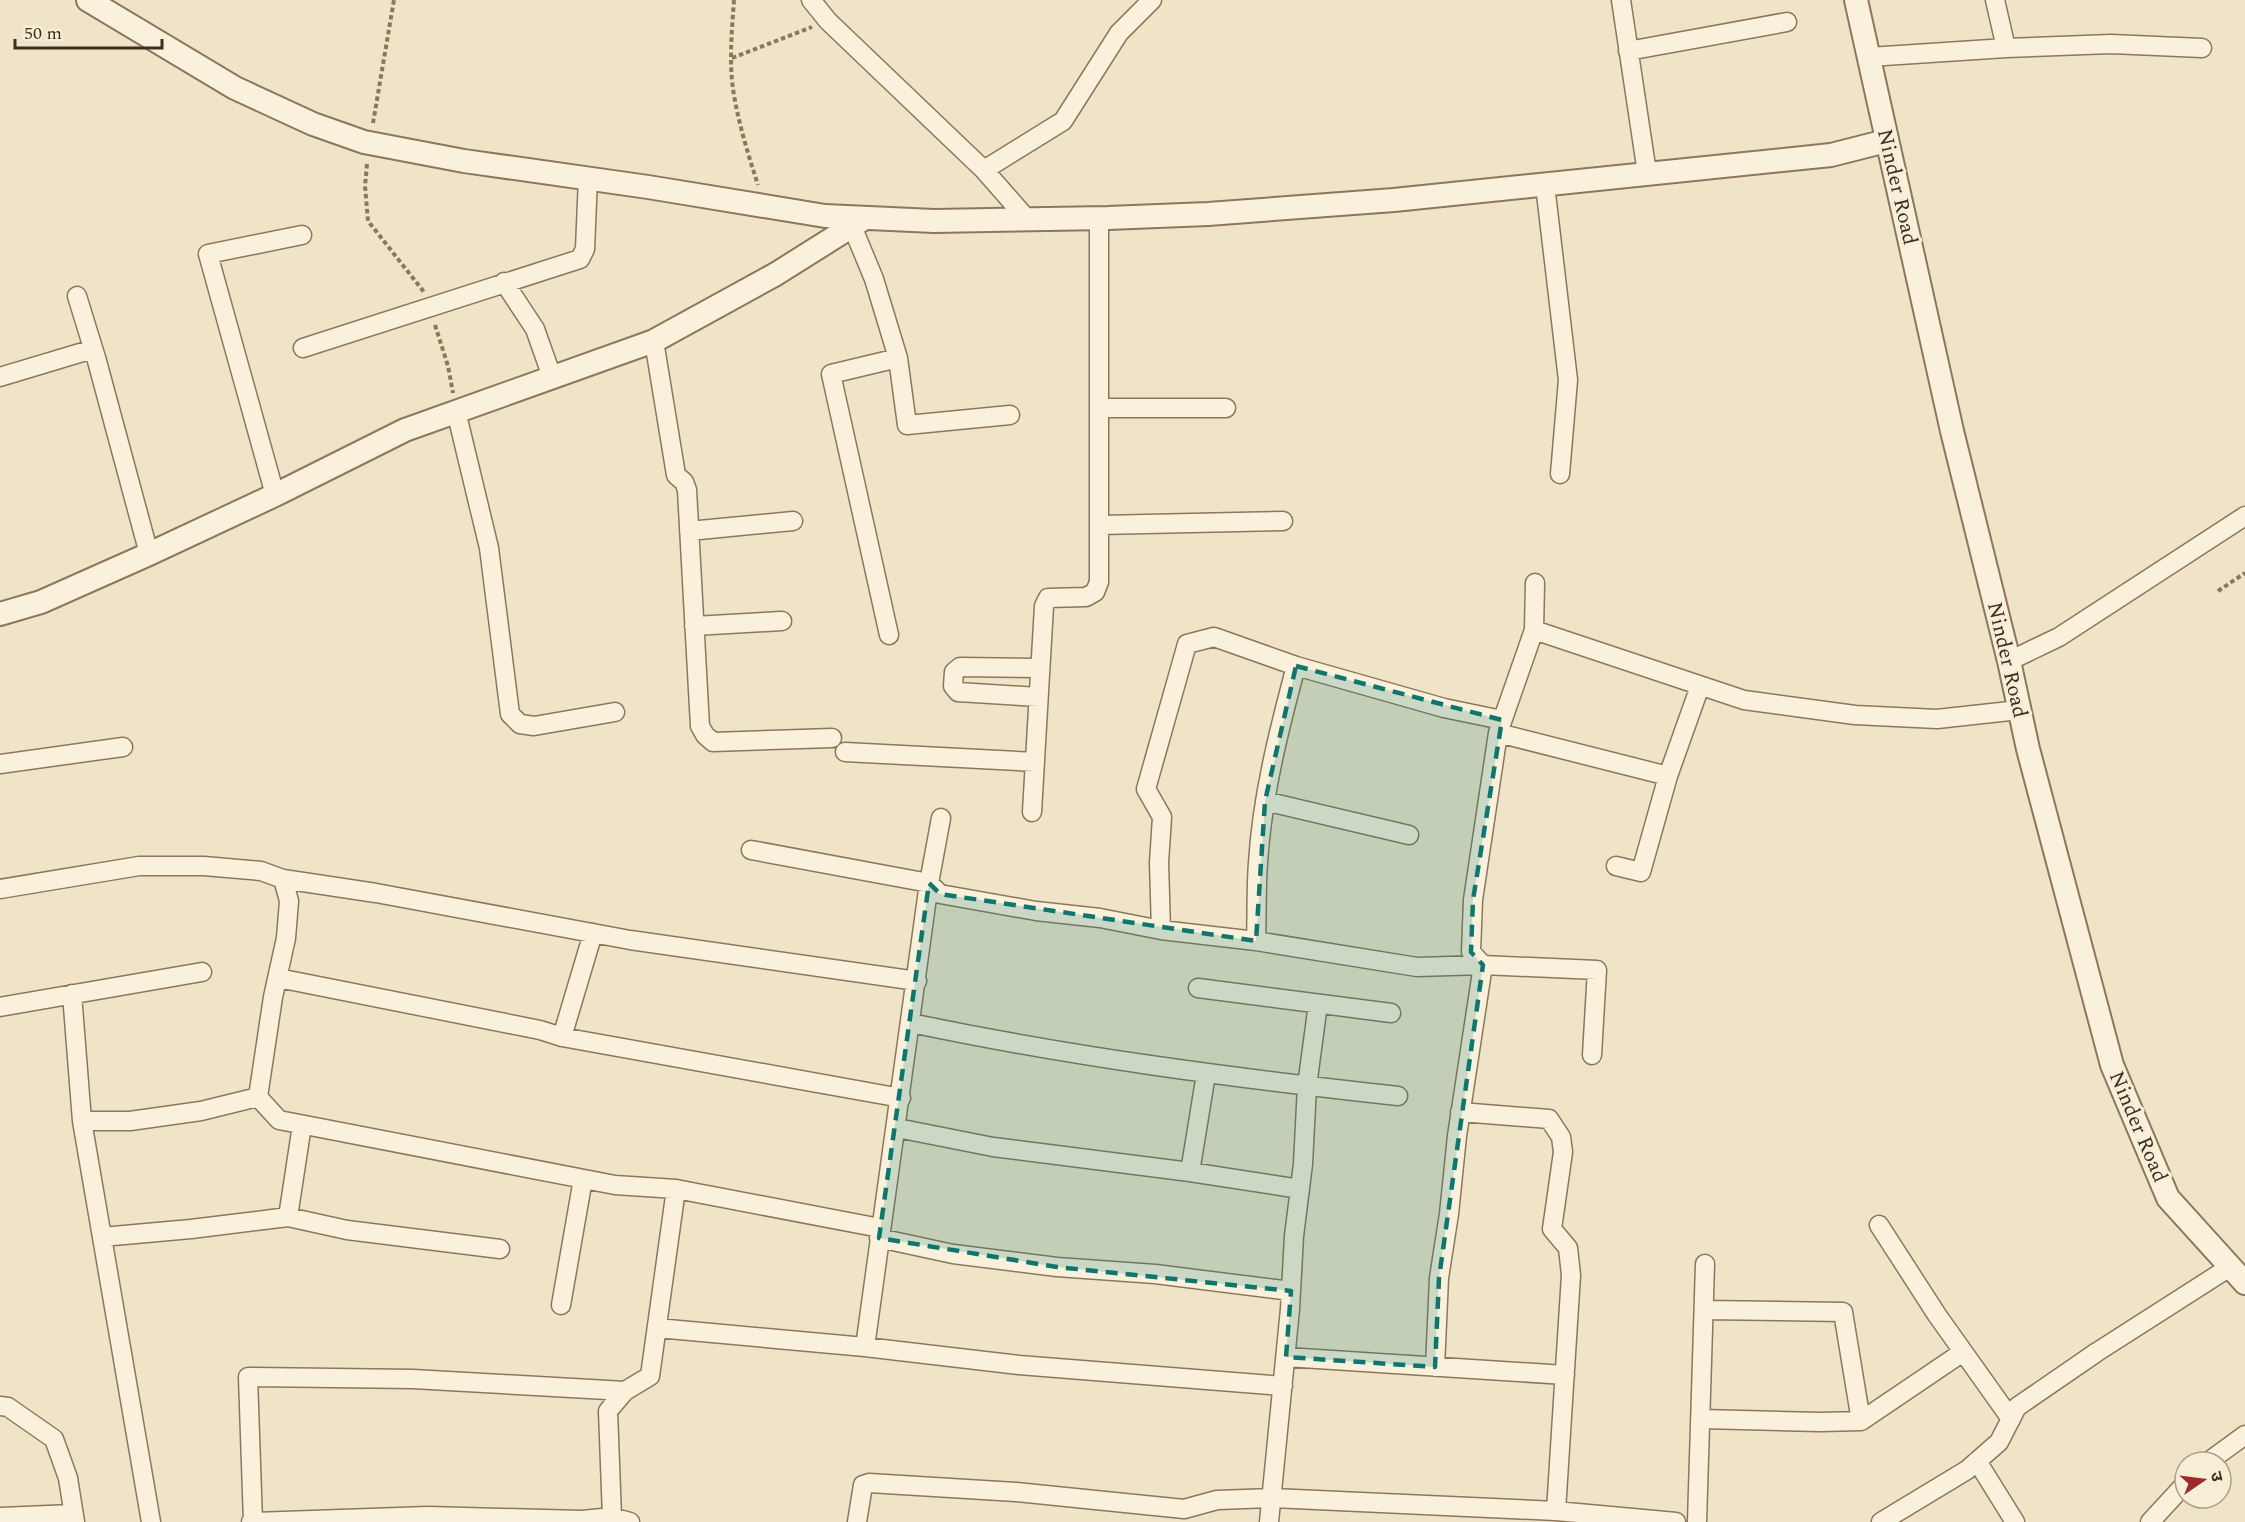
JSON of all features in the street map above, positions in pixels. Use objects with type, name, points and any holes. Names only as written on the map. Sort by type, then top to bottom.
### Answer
[{"type":"street","points":[[88,0],[235,88],[313,124],[369,142],[464,161],[588,178],[858,222],[1208,214],[1384,201],[1831,155],[1886,141]]},
{"type":"street","points":[[811,0],[828,21],[984,170],[1027,219]]},
{"type":"street","points":[[984,170],[1063,121],[1119,33],[1152,0]]},
{"type":"street","points":[[1621,0],[1647,173]]},
{"type":"street","name":"Ninder Road","points":[[1856,0],[1952,431],[2009,661],[2028,749],[2112,1065],[2168,1198],[2238,1275]]},
{"type":"street","points":[[1995,0],[2006,48]]},
{"type":"street","points":[[1628,51],[1787,22]]},
{"type":"street","points":[[1869,57],[2111,44],[2202,48]]},
{"type":"street","points":[[303,348],[580,259],[585,249],[588,178]]},
{"type":"street","points":[[1545,185],[1568,380],[1560,474]]},
{"type":"street","points":[[1032,812],[1044,606],[1048,598],[1086,597],[1095,592],[1100,572],[1099,218]]},
{"type":"street","points":[[0,614],[40,602],[149,554],[276,495],[405,430],[654,342],[776,274],[858,222]]},
{"type":"street","points":[[858,222],[898,358],[908,425],[1010,415]]},
{"type":"street","points":[[276,495],[208,254],[302,235]]},
{"type":"street","points":[[504,282],[535,328],[552,377]]},
{"type":"street","points":[[77,296],[149,554]]},
{"type":"street","points":[[654,342],[676,475],[684,482],[687,490],[700,726],[713,742],[832,738]]},
{"type":"street","points":[[0,376],[93,349]]},
{"type":"street","points":[[889,635],[831,374],[898,358]]},
{"type":"street","points":[[1100,408],[1226,408]]},
{"type":"street","points":[[456,411],[489,548],[510,714],[519,724],[534,726],[615,712]]},
{"type":"street","points":[[2009,661],[2058,637],[2245,516]]},
{"type":"street","points":[[689,531],[793,521]]},
{"type":"street","points":[[1100,525],[1283,521]]},
{"type":"street","points":[[1483,965],[1471,952],[1473,900],[1500,727],[1534,630],[1535,583]]},
{"type":"street","points":[[694,626],[782,621]]},
{"type":"street","points":[[1534,630],[1744,700],[1855,715],[1936,718],[2019,710]]},
{"type":"street","points":[[1161,930],[1159,863],[1162,817],[1146,789],[1186,644],[1214,637],[1296,666],[1668,776]]},
{"type":"street","points":[[1256,941],[1258,863],[1265,801],[1296,666]]},
{"type":"street","points":[[1038,697],[958,692],[953,686],[954,672],[960,667],[1040,668]]},
{"type":"street","points":[[1616,866],[1641,872],[1668,776],[1700,686]]},
{"type":"street","points":[[0,764],[123,747]]},
{"type":"street","points":[[845,752],[1035,762]]},
{"type":"street","points":[[1265,801],[1409,835]]},
{"type":"street","points":[[865,1347],[929,883],[941,818]]},
{"type":"street","points":[[751,850],[929,883],[940,894],[1036,911],[1100,918],[1161,930],[1256,941],[1418,967],[1483,965],[1597,970],[1592,1055]]},
{"type":"street","points":[[0,889],[139,866],[204,866],[261,871],[283,879],[376,893],[641,942],[917,981]]},
{"type":"street","points":[[258,1097],[273,997],[286,938],[289,901],[283,879]]},
{"type":"street","points":[[562,1037],[593,933]]},
{"type":"street","points":[[1435,1367],[1439,1278],[1449,1214],[1460,1112],[1483,965]]},
{"type":"street","points":[[0,1007],[202,972]]},
{"type":"street","points":[[278,978],[540,1030],[562,1037],[901,1098]]},
{"type":"street","points":[[1198,988],[1391,1013]]},
{"type":"street","points":[[72,994],[82,1121],[151,1522]]},
{"type":"street","points":[[1269,1522],[1292,1291],[1294,1236],[1304,1164],[1307,1086],[1318,1004]]},
{"type":"street","points":[[911,1023],[993,1040],[1206,1074],[1398,1096]]},
{"type":"street","points":[[1190,1172],[1206,1074]]},
{"type":"street","points":[[82,1121],[130,1121],[201,1111],[258,1097]]},
{"type":"street","points":[[258,1097],[279,1120],[615,1185],[676,1190],[880,1233],[953,1254],[1022,1263],[1155,1274],[1292,1291]]},
{"type":"street","points":[[1460,1112],[1549,1119],[1561,1137],[1563,1152],[1552,1229],[1568,1248],[1571,1275],[1556,1511]]},
{"type":"street","points":[[288,1217],[302,1125]]},
{"type":"street","points":[[897,1128],[993,1147],[1190,1172],[1300,1189]]},
{"type":"street","points":[[561,1305],[583,1179]]},
{"type":"street","points":[[612,1517],[608,1411],[625,1391],[650,1376],[676,1190]]},
{"type":"street","points":[[102,1237],[288,1217],[346,1230],[500,1249]]},
{"type":"street","points":[[1880,1225],[1963,1353],[2011,1419]]},
{"type":"street","points":[[1697,1522],[1705,1264]]},
{"type":"street","points":[[1881,1522],[1967,1470],[1999,1442],[2017,1407],[2238,1275]]},
{"type":"street","points":[[1705,1310],[1843,1312],[1861,1421]]},
{"type":"street","points":[[657,1328],[865,1347],[1019,1365],[1283,1386]]},
{"type":"street","points":[[1701,1419],[1861,1421],[1963,1353]]},
{"type":"street","points":[[1286,1357],[1565,1375]]},
{"type":"street","points":[[625,1391],[413,1379],[248,1377],[252,1522],[428,1516],[582,1520],[612,1517],[630,1522]]},
{"type":"street","points":[[0,1406],[8,1407],[54,1438],[68,1478],[74,1518],[0,1517]]},
{"type":"street","points":[[2224,1450],[2245,1435]]},
{"type":"street","points":[[1977,1461],[2015,1522]]},
{"type":"street","points":[[857,1522],[862,1485],[868,1483],[1016,1492],[1184,1509],[1217,1500],[1273,1498],[1556,1511],[1676,1522]]},
{"type":"street","points":[[2150,1522],[2173,1497]]},
{"type":"path","points":[[394,0],[369,142],[365,186],[368,221],[413,281],[423,289],[448,366],[456,411]]},
{"type":"path","points":[[734,0],[733,89],[747,151],[764,206]]},
{"type":"path","points":[[732,58],[828,21]]},
{"type":"path","points":[[2218,591],[2245,573]]},
{"type":"highlighted area","points":[[1296,666],[1502,720],[1473,900],[1471,952],[1483,965],[1439,1278],[1435,1367],[1286,1357],[1291,1291],[1057,1267],[879,1238],[929,883],[940,894],[1256,941],[1265,801]]}]
